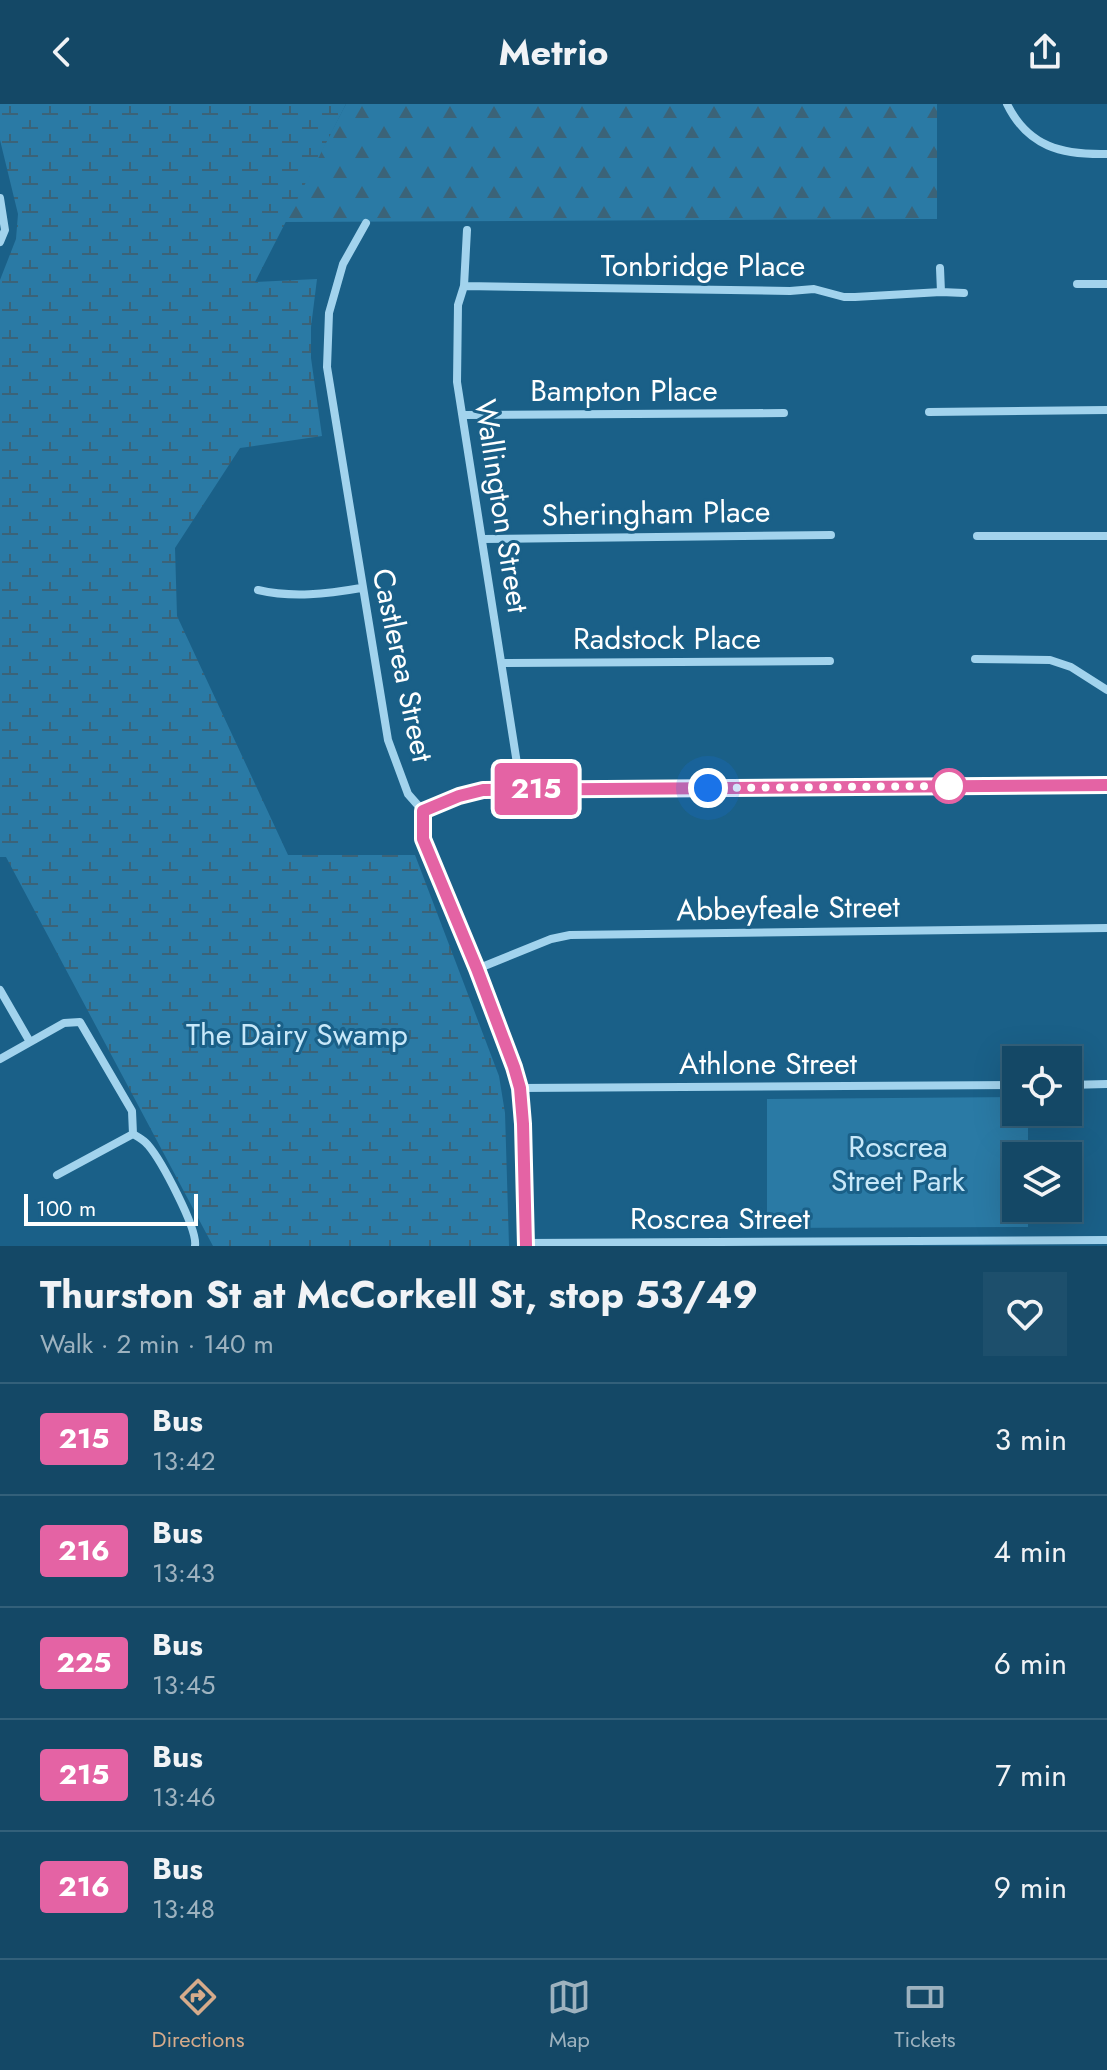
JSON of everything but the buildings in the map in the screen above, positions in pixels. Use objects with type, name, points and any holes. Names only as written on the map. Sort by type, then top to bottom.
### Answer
[{"type":"street","points":[[1007,104],[1017,121],[1035,139],[1061,151],[1107,154]]},
{"type":"street","points":[[0,198],[5,215],[5,230],[0,242]]},
{"type":"street","name":"Castlerea Street","points":[[366,223],[343,264],[329,313],[327,367],[361,588],[388,740],[408,794],[423,811],[423,839],[477,969],[520,1088],[526,1244]]},
{"type":"street","name":"Wallington Street","points":[[467,230],[464,286],[458,305],[457,382],[521,789]]},
{"type":"street","points":[[940,268],[941,292]]},
{"type":"street","points":[[1077,284],[1107,284]]},
{"type":"street","name":"Tonbridge Place","points":[[464,286],[814,289],[844,297],[964,293]]},
{"type":"street","points":[[929,412],[1107,410]]},
{"type":"street","name":"Bampton Place","points":[[464,415],[784,413]]},
{"type":"street","name":"Sheringham Place","points":[[482,539],[831,535]]},
{"type":"street","points":[[977,536],[1107,536]]},
{"type":"street","points":[[258,590],[280,595],[332,593],[361,588]]},
{"type":"street","points":[[975,659],[1050,660],[1071,667],[1107,690]]},
{"type":"street","name":"Radstock Place","points":[[503,663],[830,661]]},
{"type":"street","points":[[423,811],[469,793],[521,789],[1107,785]]},
{"type":"street","name":"Abbeyfeale Street","points":[[477,969],[551,939],[570,935],[1107,928]]},
{"type":"street","points":[[0,990],[30,1042]]},
{"type":"street","points":[[0,1059],[64,1023],[73,1020],[80,1022],[132,1111],[133,1134]]},
{"type":"street","points":[[1082,1085],[1107,1084]]},
{"type":"street","name":"Athlone Street","points":[[520,1088],[1002,1085]]},
{"type":"street","points":[[57,1175],[133,1134]]},
{"type":"street","points":[[133,1134],[150,1147],[191,1221],[195,1246]]},
{"type":"street","name":"Roscrea Street","points":[[526,1244],[1107,1240]]},
{"type":"green space","name":"The Dairy Swamp","points":[[0,104],[346,104],[255,282],[317,279],[311,358],[322,436],[240,448],[175,548],[177,616],[288,855],[415,855],[499,1076],[505,1113],[509,1246],[213,1246],[6,857],[0,857],[0,280],[16,239],[18,214],[0,140]]},
{"type":"green space","points":[[346,104],[937,104],[937,219],[284,222]]},
{"type":"green space","name":"Roscrea Street Park","points":[[1002,1097],[1002,1126],[1028,1126],[1028,1142],[1002,1142],[1002,1222],[1028,1222],[1028,1227],[767,1228],[767,1099]]},
{"type":"bus line","name":"215","points":[[526,1246],[520,1088],[477,969],[423,839],[423,811],[483,790],[1107,785]]},
{"type":"route","points":[[708,788],[953,786],[949,786]]}]
